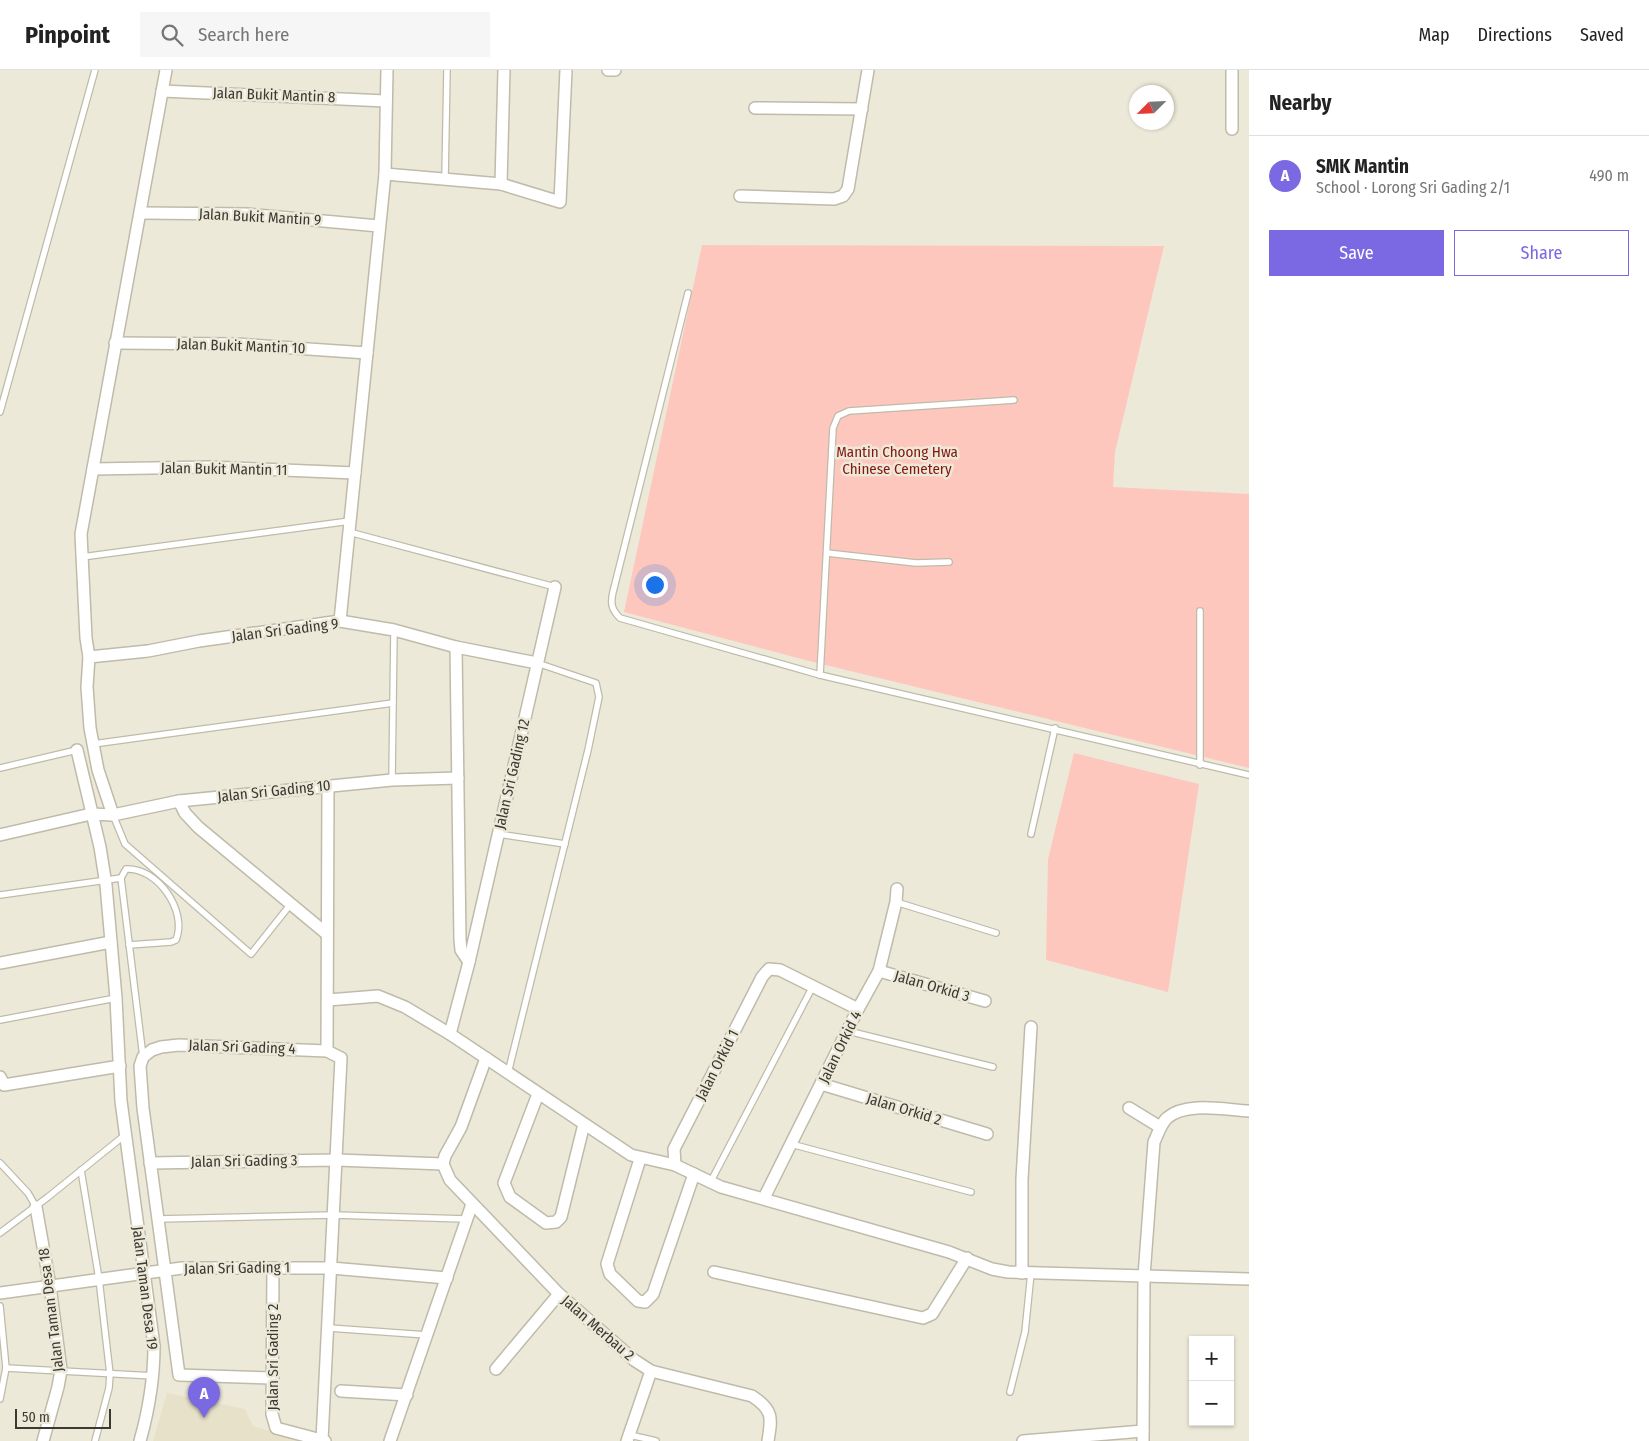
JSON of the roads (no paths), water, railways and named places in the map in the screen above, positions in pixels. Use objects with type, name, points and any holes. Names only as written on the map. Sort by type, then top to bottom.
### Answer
[{"type":"street","points":[[113,814],[98,770],[93,744],[87,687],[89,657],[81,534],[166,70]]},
{"type":"street","points":[[340,622],[385,174],[386,70]]},
{"type":"street","points":[[501,184],[504,70]]},
{"type":"street","points":[[385,174],[501,184],[560,202],[566,70]]},
{"type":"street","points":[[608,70],[614,70]]},
{"type":"street","points":[[740,196],[834,199],[843,196],[848,189],[868,70]]},
{"type":"street","points":[[1232,70],[1232,129]]},
{"type":"street","name":"Jalan Bukit Mantin 8","points":[[162,91],[386,100]]},
{"type":"street","points":[[755,108],[862,110]]},
{"type":"street","name":"Jalan Bukit Mantin 9","points":[[141,213],[246,214],[379,226]]},
{"type":"street","name":"Jalan Bukit Mantin 10","points":[[115,343],[236,344],[367,353]]},
{"type":"street","name":"Jalan Bukit Mantin 11","points":[[93,469],[210,467],[355,473]]},
{"type":"street","name":"Jalan Sri Gading 12","points":[[450,1034],[469,962],[555,587]]},
{"type":"street","name":"Jalan Sri Gading 9","points":[[89,657],[340,622],[394,630],[456,646],[537,663]]},
{"type":"street","points":[[456,646],[460,940],[462,950],[469,962]]},
{"type":"street","name":"Jalan Taman Desa 19","points":[[77,750],[105,880],[126,1135],[154,1346],[154,1376],[150,1408],[140,1441]]},
{"type":"street","name":"Jalan Sri Gading 10","points":[[0,835],[91,814],[113,814],[179,801],[392,780],[458,778]]},
{"type":"street","points":[[327,1051],[328,786]]},
{"type":"street","points":[[179,801],[185,813],[198,826],[290,905],[327,934]]},
{"type":"street","name":"Jalan Orkid 4","points":[[764,1198],[879,971],[896,902],[897,889]]},
{"type":"street","points":[[0,963],[111,942]]},
{"type":"street","name":"Jalan Orkid 1","points":[[675,1165],[674,1149],[762,977],[769,969],[780,970],[813,986]]},
{"type":"street","name":"Jalan Orkid 3","points":[[879,971],[985,1001]]},
{"type":"street","points":[[813,986],[858,1010]]},
{"type":"street","points":[[328,1000],[378,996],[405,1007],[450,1034],[614,1145],[640,1158],[675,1165],[710,1183],[967,1258],[992,1269],[1026,1273],[1249,1279]]},
{"type":"street","points":[[1026,1273],[1022,1180],[1031,1027]]},
{"type":"street","name":"Jalan Sri Gading 4","points":[[144,1057],[152,1050],[179,1045],[327,1051],[341,1058],[337,1160]]},
{"type":"street","points":[[144,1057],[140,1066],[150,1163],[179,1375],[273,1378]]},
{"type":"street","points":[[443,1164],[461,1127],[486,1058]]},
{"type":"street","points":[[2,1081],[120,1066]]},
{"type":"street","name":"Jalan Orkid 2","points":[[821,1084],[987,1134]]},
{"type":"street","points":[[538,1094],[504,1183],[510,1197],[546,1223],[556,1222],[561,1217],[584,1124]]},
{"type":"street","points":[[1129,1108],[1160,1127]]},
{"type":"street","points":[[1023,1441],[1143,1436],[1144,1276],[1154,1142],[1160,1127],[1168,1117],[1188,1110],[1249,1112]]},
{"type":"street","points":[[640,1158],[608,1264],[610,1274],[638,1302],[645,1302],[653,1294],[694,1174]]},
{"type":"street","points":[[323,1441],[337,1160]]},
{"type":"street","name":"Jalan Sri Gading 3","points":[[150,1163],[337,1160],[443,1164]]},
{"type":"street","name":"Jalan Merbau 2","points":[[443,1164],[445,1173],[450,1180],[472,1204],[559,1294],[614,1345],[651,1371],[752,1396],[766,1405],[772,1421],[768,1441]]},
{"type":"street","points":[[390,1441],[429,1335],[472,1204]]},
{"type":"street","name":"Jalan Taman Desa 18","points":[[36,1207],[50,1286],[60,1370],[58,1387],[43,1441]]},
{"type":"street","points":[[714,1272],[923,1318],[932,1314],[967,1258]]},
{"type":"street","name":"Jalan Sri Gading 2","points":[[273,1268],[272,1414],[276,1428],[323,1441]]},
{"type":"street","name":"Jalan Sri Gading 1","points":[[0,1293],[165,1270],[331,1268],[447,1278]]},
{"type":"street","points":[[496,1369],[559,1294]]},
{"type":"street","points":[[628,1438],[651,1371]]},
{"type":"street","points":[[341,1391],[407,1395]]},
{"type":"lane","points":[[0,412],[95,70]]},
{"type":"lane","points":[[445,179],[447,70]]},
{"type":"lane","points":[[688,293],[613,592],[611,603],[614,612],[628,623],[666,630],[820,675],[1055,728],[1200,765],[1249,775]]},
{"type":"lane","points":[[820,675],[834,428],[838,416],[849,410],[1014,400]]},
{"type":"lane","points":[[81,557],[349,526],[555,587]]},
{"type":"lane","points":[[827,554],[916,563],[949,562]]},
{"type":"lane","points":[[1200,611],[1200,765]]},
{"type":"lane","points":[[392,780],[394,630]]},
{"type":"lane","points":[[508,1073],[600,697],[596,683],[537,663]]},
{"type":"lane","points":[[93,744],[393,703]]},
{"type":"lane","points":[[1031,834],[1055,728]]},
{"type":"lane","points":[[0,768],[77,750]]},
{"type":"lane","points":[[113,814],[125,844],[251,954],[290,905]]},
{"type":"lane","points":[[498,834],[565,844]]},
{"type":"lane","points":[[129,945],[176,940],[178,934],[176,907],[166,890],[140,870],[126,869],[120,878],[144,1057]]},
{"type":"lane","points":[[0,895],[120,878]]},
{"type":"lane","points":[[896,902],[996,933]]},
{"type":"lane","points":[[710,1183],[813,986]]},
{"type":"lane","points":[[0,1020],[116,998]]},
{"type":"lane","points":[[848,1031],[993,1067]]},
{"type":"lane","points":[[0,1233],[36,1207],[126,1135]]},
{"type":"lane","points":[[791,1144],[971,1192]]},
{"type":"lane","points":[[0,1163],[24,1187],[36,1207]]},
{"type":"lane","points":[[81,1170],[99,1279],[110,1374],[109,1388],[95,1441]]},
{"type":"lane","points":[[158,1219],[334,1215],[466,1219]]},
{"type":"lane","points":[[1010,1392],[1025,1332],[1026,1273]]},
{"type":"lane","points":[[0,1306],[6,1368],[0,1399]]},
{"type":"lane","points":[[329,1328],[429,1335]]},
{"type":"lane","points":[[6,1368],[154,1376]]},
{"type":"lane","points":[[628,1438],[656,1441]]},
{"type":"place","name":"SMK Mantin","points":[[204,1418]]},
{"type":"park label","name":"Mantin Choong Hwa Chinese Cemetery","points":[[897,460]]}]
